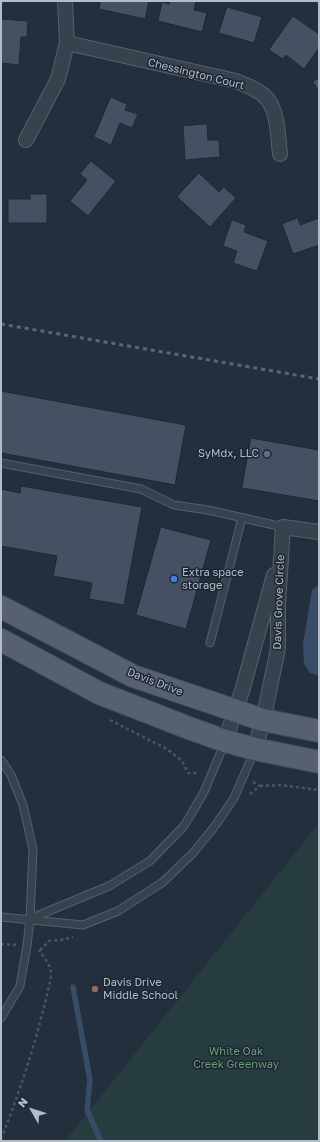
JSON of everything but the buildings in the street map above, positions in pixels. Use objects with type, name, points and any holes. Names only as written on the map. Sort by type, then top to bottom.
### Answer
[{"type":"main road","name":"Davis Drive","points":[[1,607],[133,676],[263,720],[319,730]]},
{"type":"main road","points":[[1,640],[99,693],[225,741],[255,749],[319,762]]},
{"type":"street","points":[[26,140],[58,79],[67,43],[65,1]]},
{"type":"street","name":"Chessington Court","points":[[67,43],[236,82],[255,89],[268,100],[274,113],[280,154]]},
{"type":"street","points":[[283,527],[319,532]]},
{"type":"street","name":"Davis Grove Circle","points":[[255,749],[263,720],[278,649],[278,605],[283,527]]},
{"type":"street","name":"Davis Grove Circle","points":[[225,741],[236,711],[281,548]]},
{"type":"lane","points":[[1,463],[141,489],[174,505],[208,510],[283,527]]},
{"type":"lane","points":[[210,643],[242,518]]},
{"type":"lane","points":[[30,919],[109,886],[150,861],[184,826],[204,792],[225,741]]},
{"type":"lane","points":[[1,917],[83,925],[118,911],[163,882],[193,853],[215,826],[234,798],[255,749]]},
{"type":"lane","points":[[1,760],[11,776],[23,805],[33,849],[30,919],[20,986],[1,1018]]},
{"type":"path","points":[[260,786],[280,785],[319,790]]},
{"type":"path","points":[[1,944],[16,945]]},
{"type":"path","points":[[1,1139],[30,1059],[50,977],[50,965],[39,950]]},
{"type":"green space","name":"White Oak Creek Greenway","points":[[319,823],[319,1141],[65,1141]]},
{"type":"water","points":[[319,585],[319,674],[317,675],[310,673],[304,664],[303,644],[312,590]]},
{"type":"waterway","points":[[73,987],[90,1080],[87,1110],[101,1141]]},
{"type":"railway","points":[[1,324],[319,379]]},
{"type":"place","name":"SyMdx, LLC","points":[[267,454]]},
{"type":"place","name":"Extra space storage","points":[[174,579]]},
{"type":"place","name":"Davis Drive Middle School","points":[[95,989]]}]
